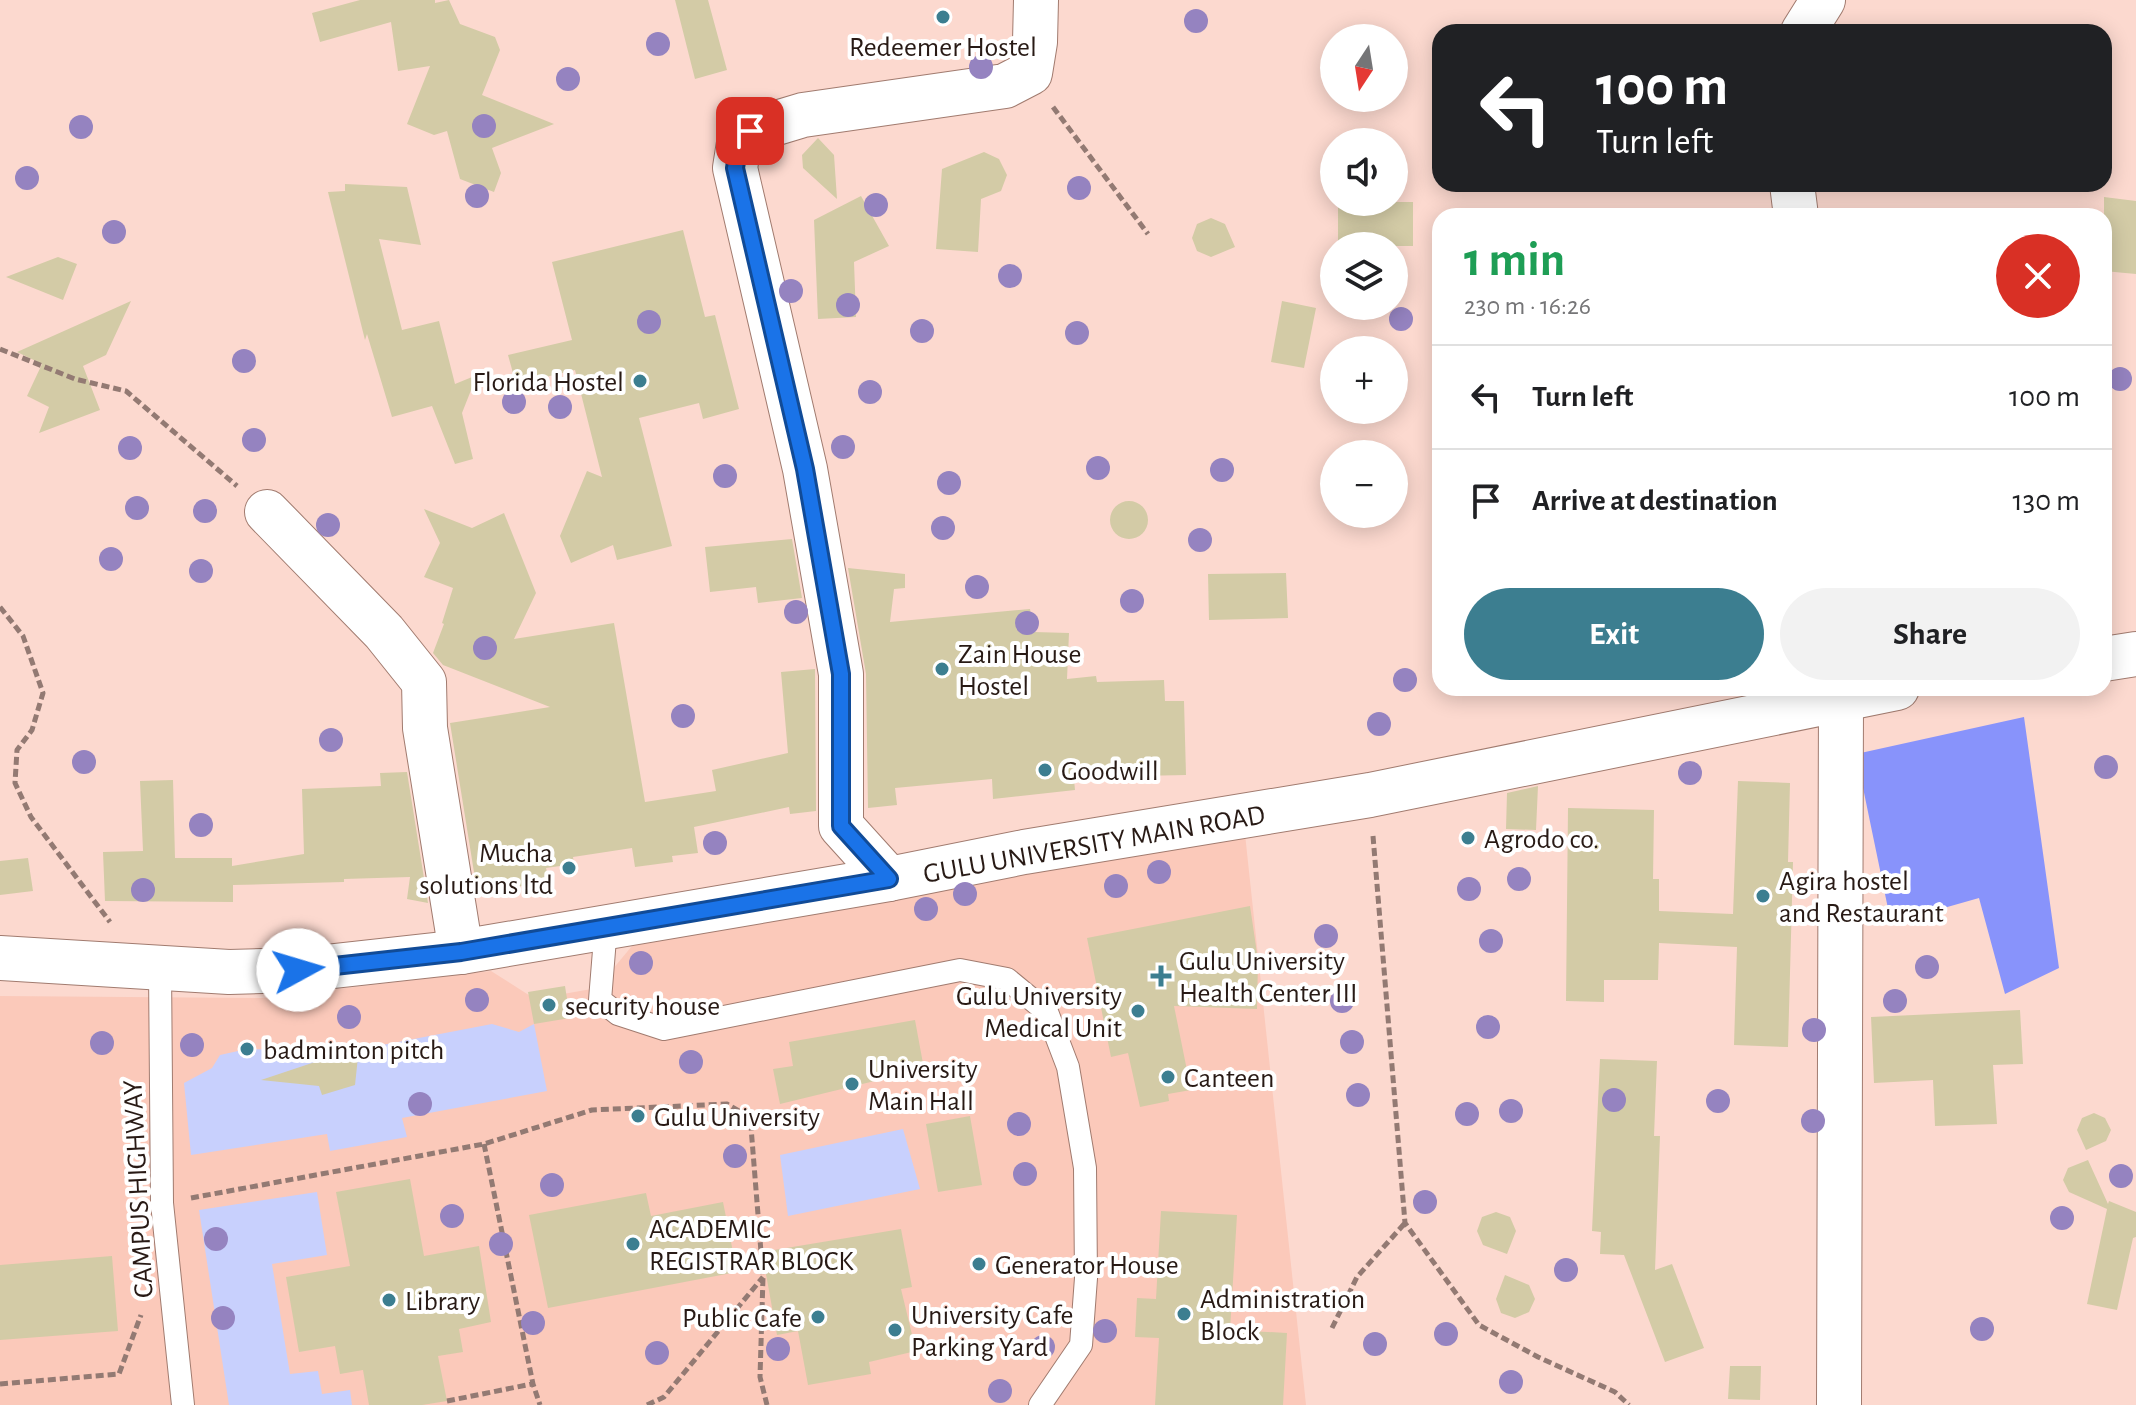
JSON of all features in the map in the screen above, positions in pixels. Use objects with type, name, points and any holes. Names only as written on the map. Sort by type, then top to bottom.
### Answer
[{"type":"street","points":[[889,879],[841,826],[841,674],[805,469],[735,168],[739,143],[750,131],[803,115],[1005,86],[1030,73],[1035,42],[1036,0]]},
{"type":"street","points":[[1808,24],[1823,0]]},
{"type":"street","points":[[267,512],[384,632],[424,682],[425,728],[461,952]]},
{"type":"street","points":[[2112,658],[2136,654]]},
{"type":"street","name":"GULU UNIVERSITY MAIN ROAD","points":[[0,958],[229,972],[298,970],[461,952],[889,879],[1024,852],[1370,795],[1860,696]]},
{"type":"street","points":[[1839,1405],[1841,700]]},
{"type":"lane","points":[[606,926],[600,1000],[618,1014],[664,1029],[960,970],[1007,979],[1047,1012],[1068,1067],[1085,1168],[1086,1278],[1081,1345],[1040,1405]]},
{"type":"lane","name":"CAMPUS HIGHWAY","points":[[160,969],[162,1203],[183,1405]]},
{"type":"path","points":[[1030,73],[1148,234]]},
{"type":"path","points":[[0,349],[75,379],[126,391],[267,512]]},
{"type":"path","points":[[0,607],[23,636],[43,693],[32,730],[17,750],[15,783],[31,817],[113,925]]},
{"type":"path","points":[[1370,795],[1405,1223],[1479,1325],[1538,1357],[1615,1392],[1629,1405]]},
{"type":"path","points":[[162,1203],[484,1144],[592,1110],[727,1104],[741,1112],[751,1127],[763,1277],[760,1377],[767,1405]]},
{"type":"path","points":[[484,1144],[533,1384],[540,1405]]},
{"type":"path","points":[[1332,1328],[1357,1277],[1405,1223]]},
{"type":"path","points":[[0,1384],[119,1374],[167,1247]]},
{"type":"path","points":[[647,1405],[664,1397],[763,1277]]},
{"type":"path","points":[[447,1401],[533,1384]]},
{"type":"shaded area","points":[[2024,717],[2059,968],[2005,994],[1979,898],[1891,923],[1856,754]]},
{"type":"shaded area","name":"Gulu University","points":[[1245,834],[1306,1405],[0,1405],[0,996],[262,998],[491,971],[535,999],[597,988],[632,946]]},
{"type":"shaded area","points":[[492,1024],[519,1032],[534,1024],[547,1091],[402,1118],[407,1137],[330,1151],[327,1134],[191,1155],[184,1083],[212,1068],[220,1055],[247,1049],[351,1051]]},
{"type":"shaded area","points":[[903,1129],[920,1189],[788,1216],[780,1155]]},
{"type":"shaded area","points":[[317,1192],[327,1255],[272,1264],[290,1374],[318,1371],[322,1394],[350,1390],[352,1405],[229,1405],[199,1210]]},
{"type":"building","points":[[360,0],[435,0],[435,3],[449,0],[460,24],[495,37],[500,50],[482,95],[554,124],[492,148],[501,173],[494,192],[460,179],[447,131],[434,135],[407,124],[430,66],[398,71],[391,22],[320,42],[312,13]]},
{"type":"building","points":[[675,0],[708,0],[727,70],[695,79]]},
{"type":"building","points":[[818,138],[834,155],[837,199],[803,168],[802,155]]},
{"type":"building","points":[[984,152],[999,159],[1007,175],[1001,191],[981,199],[978,252],[936,249],[942,169]]},
{"type":"building","points":[[345,184],[407,187],[421,245],[379,239],[402,330],[439,321],[455,384],[477,375],[462,413],[473,459],[455,464],[432,406],[392,417],[367,334],[365,340],[328,192],[345,191]]},
{"type":"building","points":[[861,196],[889,246],[854,262],[856,317],[818,319],[814,220]]},
{"type":"building","points":[[2104,197],[2136,201],[2136,274],[2112,272],[2112,208],[2104,208]]},
{"type":"building","points":[[1408,202],[1413,202],[1413,246],[1408,246],[1408,232],[1338,232],[1338,216],[1408,216]]},
{"type":"building","points":[[1211,218],[1225,224],[1235,247],[1211,257],[1197,251],[1192,238],[1197,224]]},
{"type":"building","points":[[683,230],[705,317],[715,315],[739,409],[703,419],[699,403],[639,418],[672,546],[617,560],[613,545],[571,563],[560,536],[587,471],[602,477],[575,370],[516,384],[508,355],[572,340],[552,262]]},
{"type":"building","points":[[58,257],[77,264],[63,300],[6,277]]},
{"type":"building","points":[[131,301],[106,355],[83,366],[100,410],[39,433],[49,407],[27,396],[42,364],[17,352]]},
{"type":"building","points":[[1282,301],[1316,308],[1304,368],[1271,362]]},
{"type":"building","points":[[1129,501],[1142,507],[1148,520],[1142,533],[1129,539],[1116,533],[1110,520],[1116,507]]},
{"type":"building","points":[[424,509],[472,528],[504,513],[536,593],[514,639],[614,623],[645,802],[716,791],[712,770],[788,753],[781,672],[815,669],[816,811],[790,814],[789,807],[694,827],[698,853],[672,856],[673,862],[635,867],[632,848],[573,857],[574,864],[546,868],[549,879],[478,897],[450,723],[550,707],[443,665],[433,653],[453,588],[424,577],[440,543]]},
{"type":"building","points":[[792,539],[802,598],[758,603],[756,587],[710,592],[705,547]]},
{"type":"building","points":[[848,568],[905,574],[905,588],[894,589],[890,622],[1030,609],[1034,632],[1069,633],[1067,679],[1096,676],[1097,682],[1164,680],[1165,701],[1184,701],[1186,775],[1139,776],[1139,769],[1073,769],[1075,790],[993,799],[992,779],[895,788],[897,805],[868,808],[866,674]]},
{"type":"building","points":[[1286,573],[1288,618],[1209,620],[1208,574]]},
{"type":"building","points":[[407,772],[428,903],[407,899],[410,877],[233,885],[233,902],[105,901],[103,852],[143,851],[140,781],[173,780],[175,858],[232,858],[232,866],[304,854],[302,789],[381,786],[380,773]]},
{"type":"building","points":[[1738,781],[1790,783],[1788,862],[1793,862],[1788,1047],[1734,1045],[1737,947],[1659,943],[1658,980],[1604,980],[1604,1002],[1566,1001],[1568,808],[1654,810],[1653,879],[1659,879],[1659,911],[1733,914]]},
{"type":"building","points":[[1538,786],[1536,830],[1506,829],[1507,793]]},
{"type":"building","points":[[28,858],[33,891],[0,895],[0,861]]},
{"type":"building","points":[[1250,906],[1258,960],[1257,1009],[1174,1006],[1191,1090],[1168,1094],[1169,1101],[1140,1107],[1128,1053],[1111,1057],[1087,938]]},
{"type":"building","name":"security house","points":[[565,986],[570,1018],[534,1024],[528,992]]},
{"type":"building","points":[[2020,1010],[2023,1064],[1993,1065],[1997,1124],[1935,1126],[1933,1080],[1874,1083],[1871,1017]]},
{"type":"building","name":"University Main Hall","points":[[915,1020],[924,1069],[780,1104],[773,1069],[793,1066],[789,1042]]},
{"type":"building","points":[[336,1055],[358,1057],[355,1085],[322,1095],[319,1086],[261,1080]]},
{"type":"building","points":[[1600,1059],[1657,1061],[1654,1136],[1660,1136],[1655,1270],[1672,1264],[1704,1348],[1665,1362],[1624,1255],[1600,1254],[1601,1232],[1592,1231]]},
{"type":"building","points":[[2094,1113],[2105,1118],[2111,1130],[2106,1141],[2086,1150],[2077,1130],[2082,1118]]},
{"type":"building","points":[[970,1116],[982,1185],[938,1192],[926,1124]]},
{"type":"building","points":[[2088,1160],[2108,1204],[2109,1201],[2136,1212],[2136,1237],[2133,1238],[2117,1310],[2087,1304],[2107,1209],[2069,1192],[2063,1180],[2068,1168]]},
{"type":"building","name":"Library","points":[[410,1179],[424,1256],[479,1246],[491,1322],[459,1329],[463,1352],[438,1356],[447,1401],[422,1405],[369,1405],[363,1370],[340,1374],[335,1346],[299,1352],[286,1277],[350,1266],[336,1192]]},
{"type":"building","name":"ACADEMIC REGISTRAR BLOCK","points":[[646,1193],[651,1216],[723,1202],[737,1272],[548,1308],[529,1215]]},
{"type":"building","name":"Administration Block","points":[[1161,1211],[1237,1215],[1230,1330],[1287,1333],[1283,1405],[1155,1405],[1159,1338],[1135,1337],[1137,1298],[1156,1299]]},
{"type":"building","points":[[1496,1212],[1510,1217],[1516,1231],[1507,1254],[1483,1245],[1477,1231],[1482,1217]]},
{"type":"building","name":"Public Cafe","points":[[901,1229],[912,1287],[901,1289],[916,1351],[869,1362],[871,1374],[808,1385],[798,1331],[777,1335],[762,1252]]},
{"type":"building","points":[[112,1256],[118,1331],[0,1340],[0,1265]]},
{"type":"building","points":[[1505,1275],[1529,1285],[1535,1299],[1529,1312],[1515,1318],[1501,1313],[1496,1299]]},
{"type":"building","points":[[1730,1366],[1761,1366],[1760,1400],[1728,1399]]},
{"type":"place","name":"Redeemer Hostel","points":[[943,17]]},
{"type":"place","name":"Florida Hostel","points":[[640,381]]},
{"type":"place","name":"Zain House Hostel","points":[[942,669]]},
{"type":"place","name":"Goodwill","points":[[1045,770]]},
{"type":"place","name":"Agrodo co.","points":[[1468,838]]},
{"type":"place","name":"Mucha solutions ltd","points":[[569,868]]},
{"type":"place","name":"Agira hostel and Restaurant","points":[[1763,896]]},
{"type":"place","name":"Gulu University Health Center III","points":[[1161,976]]},
{"type":"place","name":"security house","points":[[549,1005]]},
{"type":"place","name":"Gulu University Medical Unit","points":[[1138,1011]]},
{"type":"place","name":"badminton pitch","points":[[247,1049]]},
{"type":"place","name":"Canteen","points":[[1168,1077]]},
{"type":"place","name":"University Main Hall","points":[[852,1084]]},
{"type":"place","name":"Gulu University","points":[[638,1116]]},
{"type":"place","name":"ACADEMIC REGISTRAR BLOCK","points":[[633,1244]]},
{"type":"place","name":"Generator House","points":[[979,1264]]},
{"type":"place","name":"Library","points":[[389,1300]]},
{"type":"place","name":"Administration Block","points":[[1184,1314]]},
{"type":"place","name":"Public Cafe","points":[[818,1317]]},
{"type":"place","name":"University Cafe Parking Yard","points":[[895,1330]]},
{"type":"route","points":[[298,970],[461,952],[889,879],[841,826],[841,674],[805,469],[735,168],[739,143],[750,131]]}]
